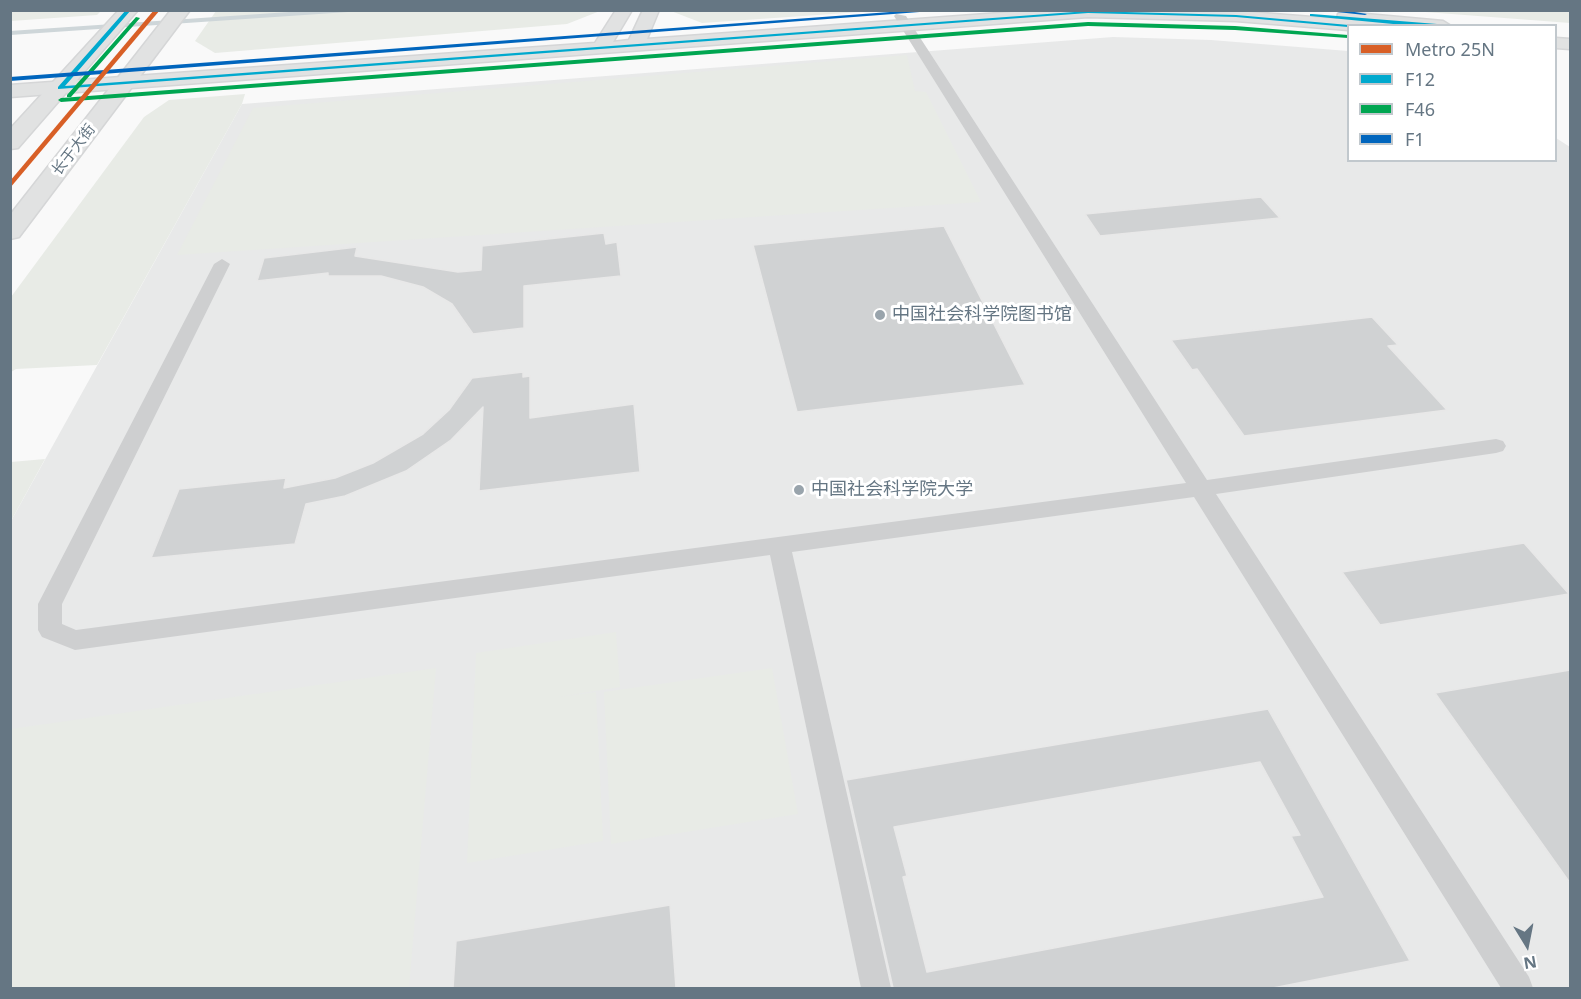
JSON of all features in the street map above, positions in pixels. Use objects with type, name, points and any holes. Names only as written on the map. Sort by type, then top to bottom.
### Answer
[{"type":"main road","points":[[605,42],[624,10]]},
{"type":"main road","points":[[637,41],[651,10]]},
{"type":"main road","points":[[903,20],[985,10]]},
{"type":"main road","points":[[1251,10],[1419,24]]},
{"type":"main road","name":"长于大街","points":[[10,232],[180,12]]},
{"type":"main road","points":[[10,91],[65,82],[903,20],[1099,12],[1236,16],[1347,25]]},
{"type":"main road","points":[[10,143],[126,13]]},
{"type":"main road","points":[[10,80],[65,82]]},
{"type":"street","points":[[903,20],[1518,988]]},
{"type":"street","points":[[222,264],[50,604],[50,630],[75,640],[1200,489],[1496,446]]},
{"type":"street","points":[[779,544],[876,988]]},
{"type":"shaded area","points":[[10,11],[101,11],[97,15],[11,21]]},
{"type":"shaded area","points":[[216,11],[600,11],[567,24],[215,53],[195,41]]},
{"type":"shaded area","points":[[671,11],[875,11],[702,23]]},
{"type":"shaded area","points":[[1412,11],[1570,11],[1570,23]]},
{"type":"shaded area","name":"中国社会科学院大学","points":[[1113,37],[1211,40],[1347,51],[1347,162],[1557,162],[1557,139],[1570,147],[1570,988],[11,988],[11,521],[242,104]]},
{"type":"shaded area","points":[[907,55],[915,91],[926,92],[981,202],[177,255],[253,108]]},
{"type":"shaded area","points":[[245,94],[242,104],[97,365],[16,369],[11,372],[11,297],[144,117],[169,100]]},
{"type":"shaded area","points":[[45,459],[11,521],[11,462]]},
{"type":"shaded area","points":[[616,632],[620,687],[558,697],[596,692],[603,841],[467,863],[476,653]]},
{"type":"shaded area","points":[[436,668],[409,988],[11,988],[11,729]]},
{"type":"shaded area","points":[[772,668],[798,814],[611,844],[604,692]]},
{"type":"building","points":[[1261,197],[1280,218],[1100,236],[1085,214]]},
{"type":"building","name":"中国社会科学院图书馆","points":[[944,226],[1025,385],[797,412],[753,245]]},
{"type":"building","points":[[604,233],[606,244],[617,242],[621,276],[524,286],[524,328],[473,334],[452,304],[423,287],[381,276],[328,276],[328,273],[257,281],[264,258],[357,247],[355,256],[458,272],[481,270],[482,246]]},
{"type":"building","points":[[1372,317],[1398,345],[1388,346],[1447,410],[1244,436],[1197,369],[1192,370],[1171,340]]},
{"type":"building","points":[[523,372],[523,377],[530,376],[530,418],[634,404],[640,472],[479,491],[483,407],[451,440],[406,471],[345,496],[306,504],[295,544],[151,558],[179,489],[286,478],[284,488],[335,478],[373,463],[423,434],[449,410],[472,378]]},
{"type":"building","points":[[1524,543],[1569,594],[1380,625],[1342,572]]},
{"type":"building","points":[[1570,670],[1570,883],[1435,693]]},
{"type":"building","points":[[1268,709],[1410,961],[1273,988],[893,988],[846,780]],"holes":[[[1260,762],[1300,835],[1291,836],[1323,897],[927,972],[903,877],[907,876],[894,827]]]},
{"type":"building","points":[[670,905],[676,988],[453,988],[456,941]]},
{"type":"waterway","points":[[10,33],[348,10]]},
{"type":"metro line","name":"25N","points":[[10,186],[157,10]]},
{"type":"transit line","name":"F12","points":[[60,88],[129,10]]},
{"type":"transit line","name":"F1","points":[[10,79],[944,10]]},
{"type":"transit line","name":"F1","points":[[1320,10],[1365,14]]},
{"type":"transit line","name":"F12","points":[[60,88],[1088,12],[1236,16],[1347,25]]},
{"type":"transit line","name":"F12","points":[[1312,15],[1414,24]]},
{"type":"transit line","name":"F46","points":[[69,96],[138,18]]},
{"type":"transit line","name":"F46","points":[[61,100],[1088,24],[1235,28],[1347,37]]},
{"type":"place","name":"中国社会科学院图书馆","points":[[880,315]]},
{"type":"place","name":"中国社会科学院大学","points":[[799,490]]}]
